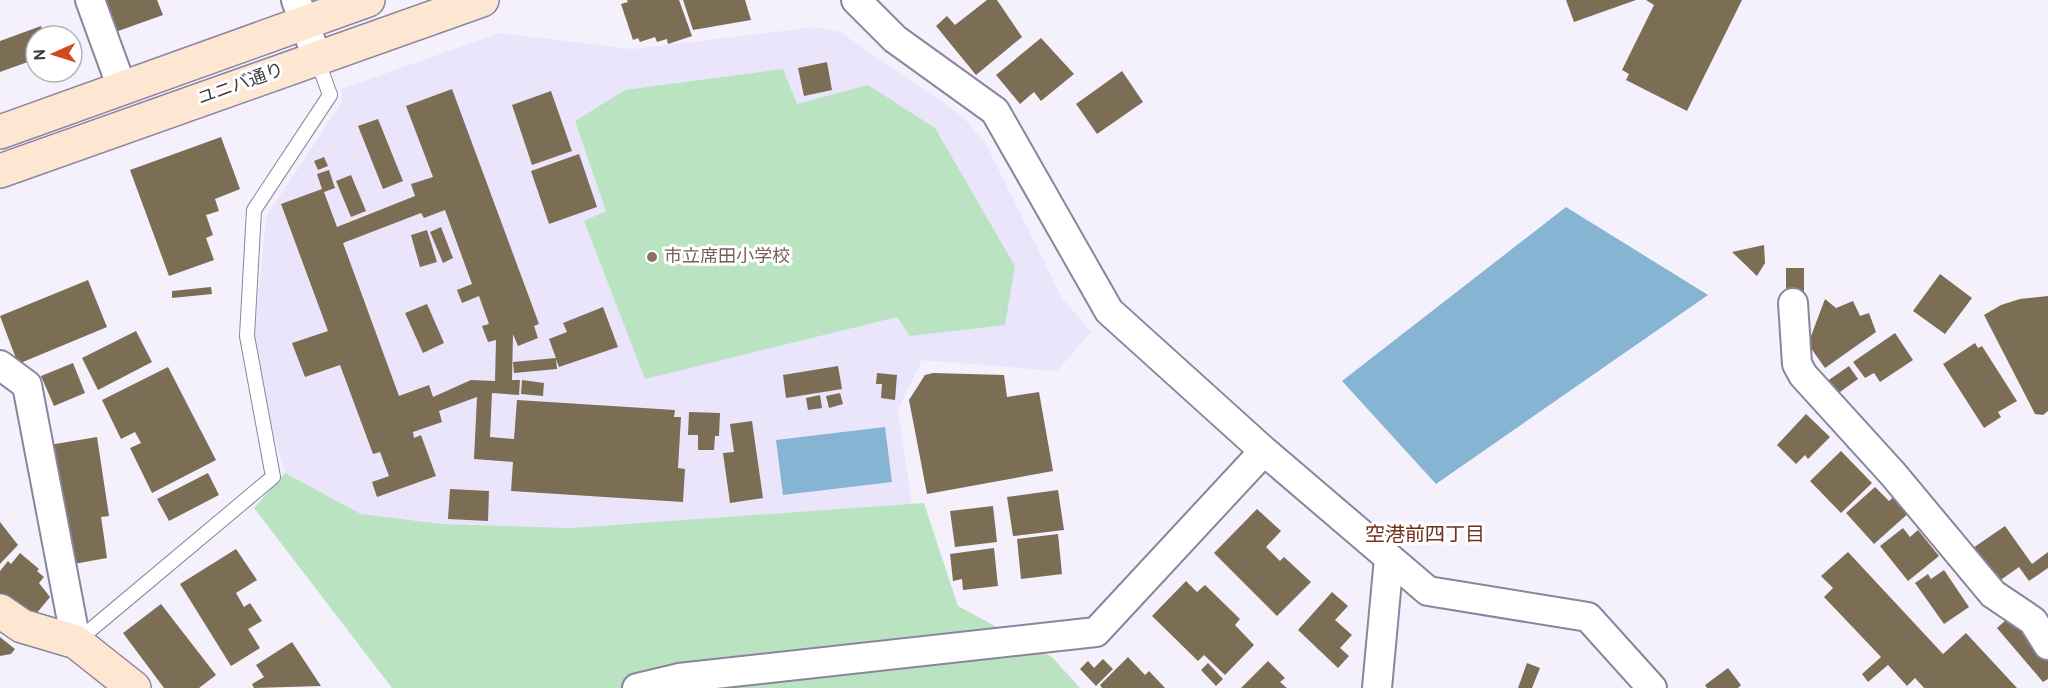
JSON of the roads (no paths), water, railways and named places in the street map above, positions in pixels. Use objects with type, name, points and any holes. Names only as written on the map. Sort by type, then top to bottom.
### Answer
[{"type":"street","points":[[90,0],[122,88]]},
{"type":"street","name":"ユニバ通り","points":[[0,132],[122,88],[300,11],[368,0]]},
{"type":"street","name":"ユニバ通り","points":[[0,171],[482,0]]},
{"type":"street","points":[[856,0],[895,39],[995,111],[1109,311],[1264,451],[1428,591],[1588,616],[1652,688]]},
{"type":"street","points":[[300,11],[317,58]]},
{"type":"street","points":[[1792,303],[1797,363],[1803,375],[1893,474],[1993,594],[2033,621],[2048,645]]},
{"type":"street","points":[[0,366],[27,385],[76,642]]},
{"type":"street","points":[[637,688],[679,678],[1096,632],[1264,451]]},
{"type":"street","points":[[1377,688],[1389,558]]},
{"type":"street","points":[[0,610],[22,626],[76,642],[134,688]]},
{"type":"lane","points":[[76,642],[273,477],[247,336],[254,210],[330,95],[317,58]]},
{"type":"water","points":[[1566,207],[1708,295],[1436,484],[1342,381]]},
{"type":"water","points":[[885,427],[892,482],[783,495],[776,440]]},
{"type":"place","name":"市立席田小学校","points":[[652,257]]},
{"type":"district","name":"空港前四丁目","points":[[1425,536]]}]
